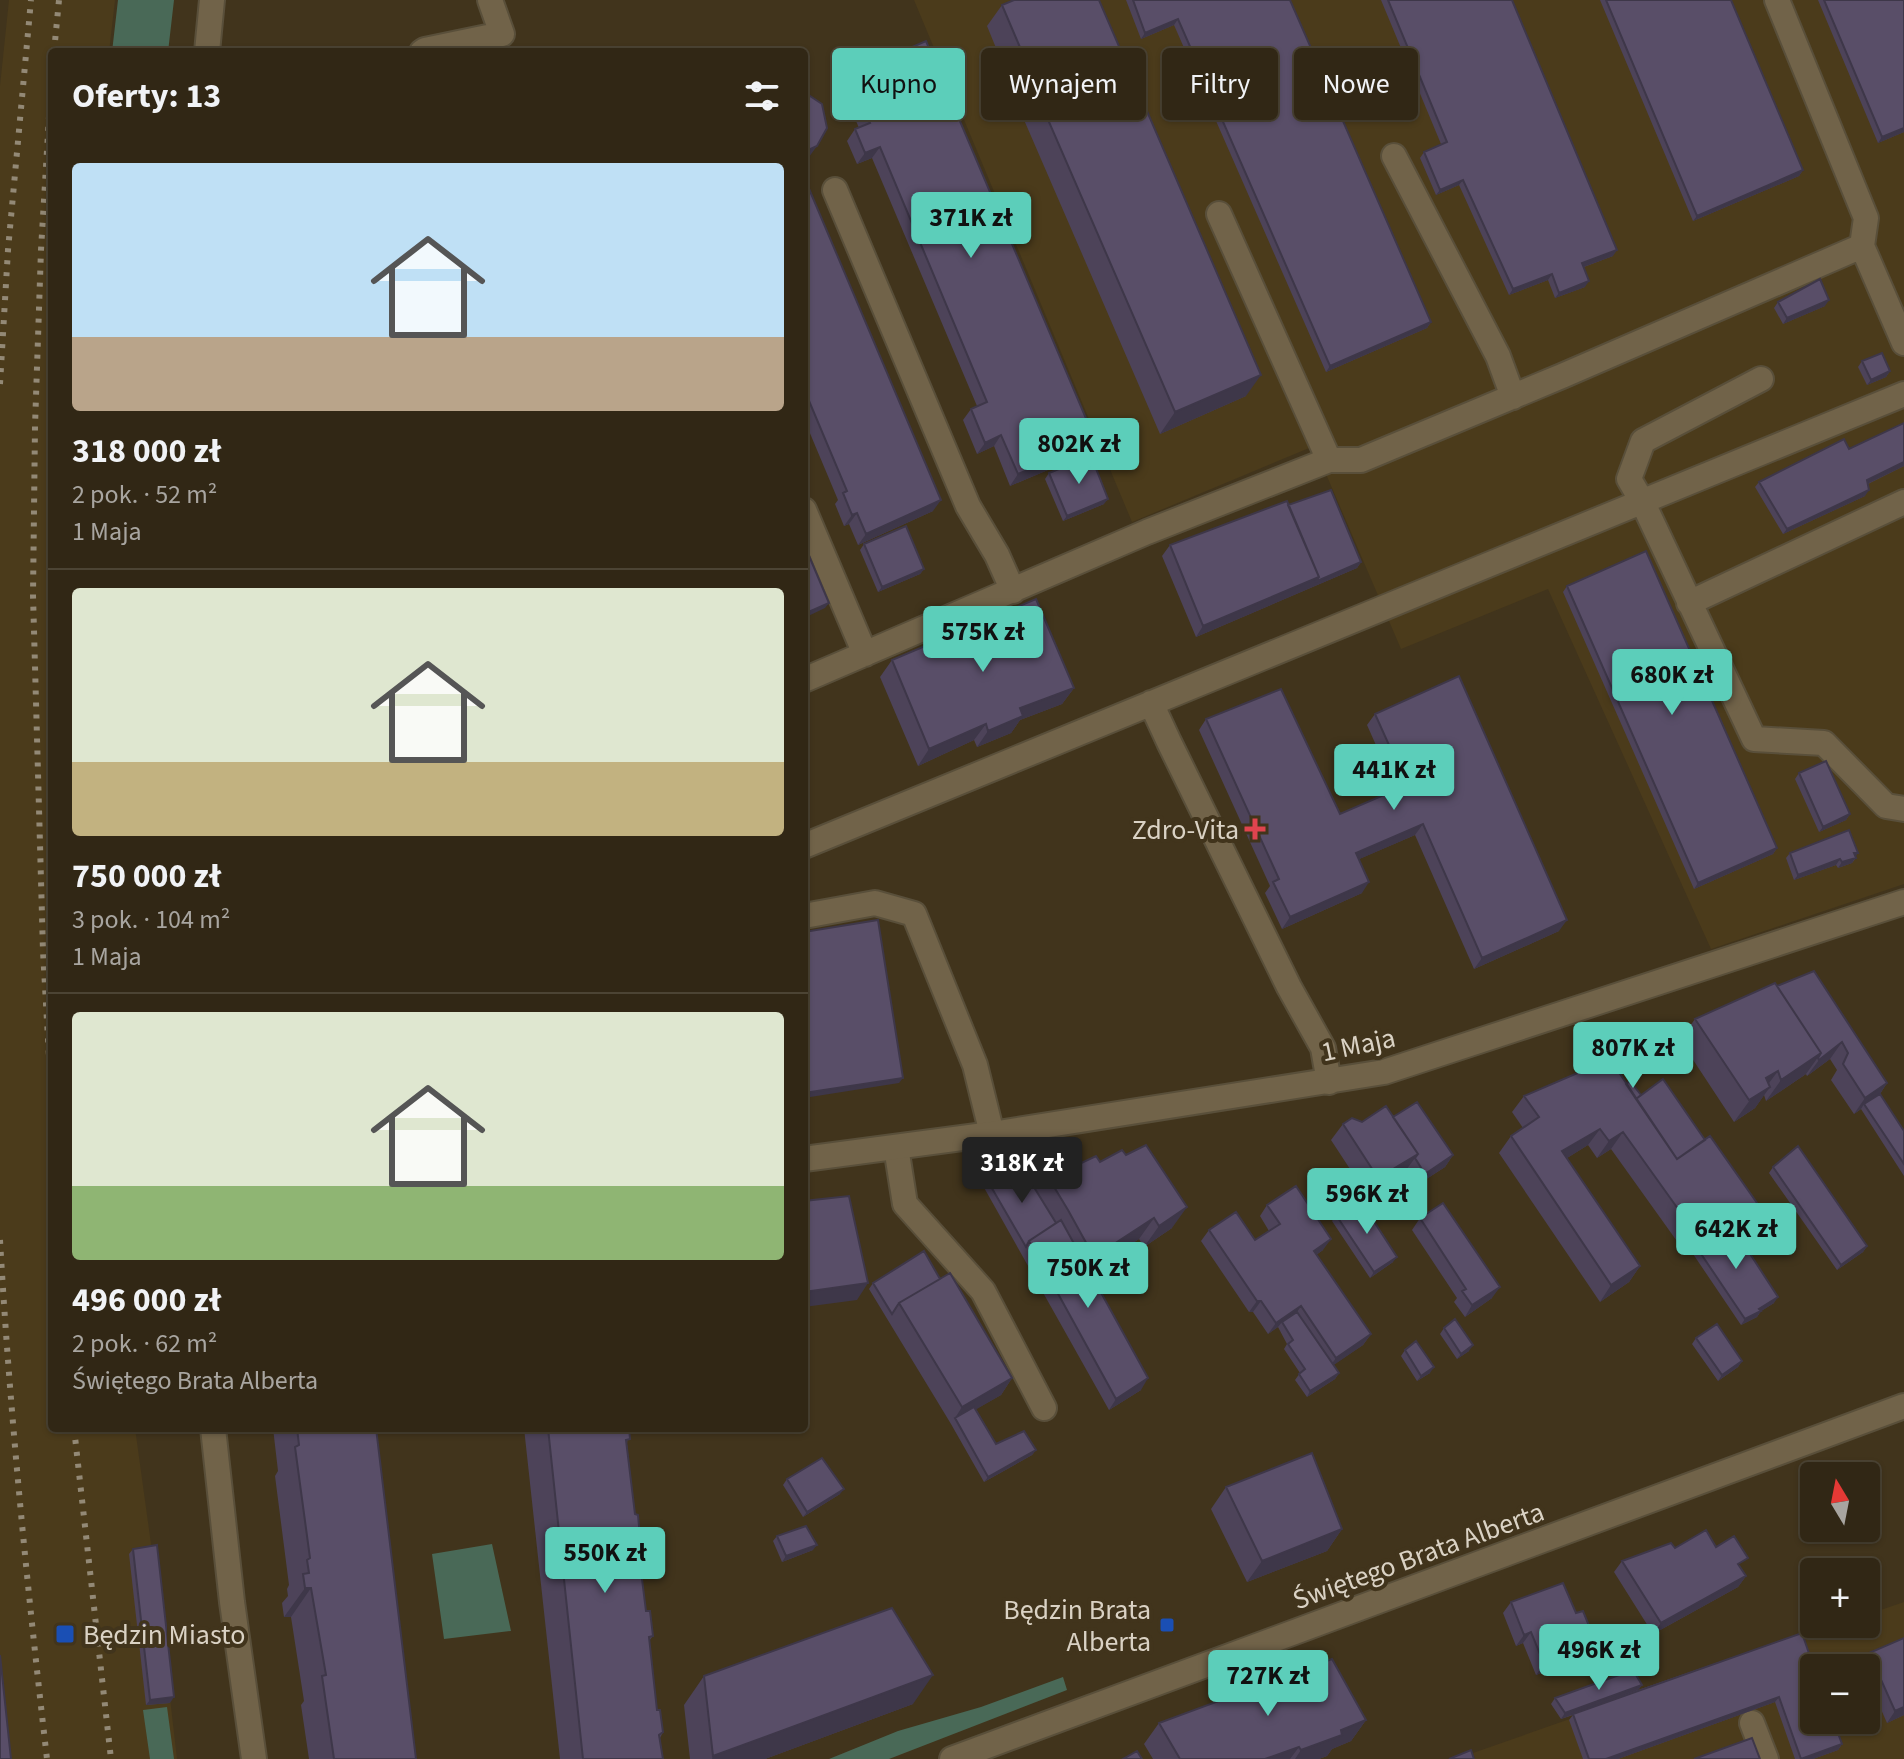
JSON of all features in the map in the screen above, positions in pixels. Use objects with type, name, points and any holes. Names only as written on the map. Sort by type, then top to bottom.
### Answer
[{"type":"street","points":[[207,48],[212,0]]},
{"type":"street","points":[[435,48],[502,34],[490,0]]},
{"type":"street","points":[[1777,0],[1866,218],[1862,246],[1904,343]]},
{"type":"street","points":[[1394,156],[1498,356],[1513,397]]},
{"type":"street","points":[[835,190],[968,506],[997,555],[1013,591]]},
{"type":"street","points":[[1219,214],[1329,460]]},
{"type":"street","points":[[808,678],[1147,532],[1329,460],[1361,460],[1862,246]]},
{"type":"street","points":[[1761,379],[1643,441],[1629,479],[1754,739],[1824,743],[1886,806],[1904,809]]},
{"type":"street","points":[[808,844],[1904,394]]},
{"type":"street","points":[[1689,603],[1904,502]]},
{"type":"street","points":[[808,519],[865,654]]},
{"type":"street","points":[[1151,703],[1289,987],[1323,1048],[1329,1082]]},
{"type":"street","name":"1 Maja","points":[[808,1158],[992,1134],[1384,1072],[1904,902]]},
{"type":"street","points":[[808,915],[875,903],[914,914],[975,1065],[992,1134]]},
{"type":"street","points":[[896,1147],[905,1204],[983,1291],[1044,1408]]},
{"type":"street","name":"Świętego Brata Alberta","points":[[952,1759],[1904,1406]]},
{"type":"street","points":[[213,1432],[232,1602],[254,1759]]},
{"type":"street","points":[[1752,1723],[1766,1759]]},
{"type":"shaded area","points":[[9,0],[115,0],[109,48],[48,48],[48,1432],[136,1432],[177,1759],[0,1759],[0,86]]},
{"type":"shaded area","points":[[914,0],[1904,0],[1904,884],[1711,949],[1548,589],[1401,649],[1314,446],[1132,522],[964,120],[965,48],[934,48]]},
{"type":"shaded area","points":[[1904,1602],[1904,1759],[1475,1759],[1473,1753],[1801,1638],[1880,1638],[1880,1610]]},
{"type":"green space","points":[[118,0],[174,0],[168,48],[112,48]]},
{"type":"green space","points":[[492,1544],[511,1631],[444,1639],[432,1554]]},
{"type":"green space","points":[[1063,1677],[1067,1690],[889,1759],[829,1759],[898,1731],[981,1707]]},
{"type":"green space","points":[[167,1707],[174,1759],[150,1759],[143,1710]]},
{"type":"building","points":[[1014,0],[1099,0],[1120,48],[1020,48],[1002,5]]},
{"type":"building","points":[[1133,0],[1290,0],[1311,48],[1294,48],[1294,120],[1343,120],[1431,322],[1330,366],[1222,120],[1278,120],[1278,48],[1191,48],[1178,19],[1145,33]]},
{"type":"building","points":[[1388,0],[1512,0],[1617,250],[1582,263],[1589,281],[1559,293],[1552,274],[1513,289],[1463,180],[1440,190],[1424,152],[1447,142],[1418,72],[1418,48],[1408,48]]},
{"type":"building","points":[[1606,0],[1731,0],[1803,170],[1697,216]]},
{"type":"building","points":[[1824,0],[1904,0],[1904,128],[1882,137]]},
{"type":"building","points":[[926,41],[929,48],[910,48]]},
{"type":"building","points":[[808,95],[822,104],[827,128],[817,146],[808,150]]},
{"type":"building","points":[[1146,109],[1261,375],[1175,412],[1048,120],[1146,120]]},
{"type":"building","points":[[869,120],[959,120],[1096,442],[1018,474],[1001,435],[985,443],[971,409],[987,402],[880,147],[865,153],[855,129],[870,123]]},
{"type":"building","points":[[808,186],[941,500],[866,534],[857,513],[852,515],[843,493],[847,491],[808,398]]},
{"type":"building","points":[[1820,279],[1829,300],[1787,318],[1778,302]]},
{"type":"building","points":[[1882,353],[1890,371],[1871,380],[1862,361]]},
{"type":"building","points":[[1904,423],[1904,462],[1867,480],[1869,490],[1787,529],[1759,482],[1844,439],[1849,449]]},
{"type":"building","points":[[1091,456],[1108,499],[1067,516],[1049,473]]},
{"type":"building","points":[[1331,490],[1361,562],[1315,582],[1319,577],[1288,505]]},
{"type":"building","points":[[1287,501],[1319,577],[1203,626],[1170,545]]},
{"type":"building","points":[[906,526],[924,569],[882,587],[864,544]]},
{"type":"building","points":[[1646,551],[1777,848],[1698,883],[1567,586]]},
{"type":"building","points":[[808,553],[829,603],[808,612]]},
{"type":"building","points":[[1036,599],[1074,688],[1020,708],[1023,716],[988,731],[986,724],[929,749],[892,660]]},
{"type":"building","points":[[1459,676],[1567,920],[1482,958],[1423,824],[1356,853],[1369,882],[1290,917],[1273,882],[1279,879],[1206,719],[1281,689],[1340,814],[1407,785],[1375,714]]},
{"type":"building","points":[[1826,761],[1850,814],[1823,827],[1799,773]]},
{"type":"building","points":[[1849,830],[1858,853],[1854,853],[1856,858],[1842,862],[1840,859],[1798,875],[1790,853]]},
{"type":"building","points":[[878,920],[903,1078],[808,1092],[808,931]]},
{"type":"building","points":[[1814,971],[1887,1083],[1865,1098],[1843,1064],[1848,1053],[1842,1042],[1819,1060],[1821,1053],[1777,986]]},
{"type":"building","points":[[1775,983],[1821,1053],[1781,1080],[1778,1071],[1766,1078],[1770,1087],[1749,1100],[1695,1019]]},
{"type":"building","points":[[1610,1059],[1677,1159],[1710,1136],[1757,1203],[1721,1225],[1718,1221],[1696,1234],[1623,1132],[1609,1141],[1600,1129],[1562,1151],[1640,1266],[1611,1285],[1511,1136],[1539,1117],[1524,1096]]},
{"type":"building","points":[[1663,1079],[1705,1140],[1677,1159],[1636,1099]]},
{"type":"building","points":[[1630,1081],[1641,1095],[1636,1099],[1626,1084]]},
{"type":"building","points":[[1880,1094],[1904,1131],[1904,1164],[1864,1104]]},
{"type":"building","points":[[1417,1102],[1453,1155],[1425,1174],[1415,1158],[1418,1154],[1393,1117]]},
{"type":"building","points":[[1386,1106],[1418,1154],[1378,1178],[1343,1124],[1352,1118],[1362,1122]]},
{"type":"building","points":[[1146,1145],[1187,1207],[1159,1226],[1154,1218],[1094,1257],[1042,1167],[1067,1159],[1073,1167],[1096,1156],[1100,1162],[1122,1150],[1126,1155]]},
{"type":"building","points":[[1798,1146],[1867,1246],[1841,1265],[1773,1167]]},
{"type":"building","points":[[1024,1171],[1056,1223],[1029,1241],[1026,1247],[986,1178]]},
{"type":"building","points":[[1296,1186],[1331,1239],[1314,1251],[1371,1334],[1336,1358],[1301,1306],[1276,1323],[1261,1301],[1257,1301],[1209,1230],[1236,1212],[1255,1240],[1280,1224],[1267,1205]]},
{"type":"building","points":[[849,1196],[868,1283],[808,1291],[808,1201]]},
{"type":"building","points":[[1360,1200],[1397,1257],[1374,1272],[1336,1215]]},
{"type":"building","points":[[1443,1203],[1500,1287],[1472,1305],[1462,1291],[1466,1289],[1420,1218]]},
{"type":"building","points":[[1061,1220],[1148,1378],[1116,1399],[1029,1241]]},
{"type":"building","points":[[1732,1226],[1778,1297],[1745,1319],[1693,1242],[1710,1231],[1713,1236]]},
{"type":"building","points":[[924,1251],[940,1279],[899,1303],[892,1314],[873,1283]]},
{"type":"building","points":[[950,1273],[1012,1378],[962,1407],[899,1303]]},
{"type":"building","points":[[1297,1312],[1339,1373],[1310,1391],[1299,1374],[1305,1369],[1288,1344],[1293,1340],[1282,1322]]},
{"type":"building","points":[[1455,1319],[1473,1345],[1461,1354],[1444,1328]]},
{"type":"building","points":[[1717,1324],[1742,1361],[1722,1375],[1696,1338]]},
{"type":"building","points":[[1416,1341],[1434,1367],[1421,1376],[1405,1350]]},
{"type":"building","points":[[974,1407],[996,1444],[1024,1431],[1036,1450],[988,1477],[955,1418]]},
{"type":"building","points":[[297,1432],[376,1432],[416,1759],[334,1759],[322,1676],[326,1675],[311,1588],[305,1588],[303,1574],[309,1573],[307,1560],[310,1558],[295,1447],[299,1445]]},
{"type":"building","points":[[548,1432],[629,1432],[630,1439],[626,1440],[635,1514],[638,1515],[640,1537],[637,1539],[646,1611],[650,1611],[653,1636],[649,1637],[657,1710],[660,1710],[663,1732],[659,1735],[663,1759],[583,1759]]},
{"type":"building","points":[[1312,1453],[1342,1529],[1262,1561],[1226,1487]]},
{"type":"building","points":[[822,1458],[844,1489],[807,1512],[787,1479]]},
{"type":"building","points":[[806,1526],[817,1545],[786,1556],[777,1536]]},
{"type":"building","points":[[1706,1530],[1716,1547],[1734,1536],[1748,1558],[1738,1564],[1746,1576],[1661,1623],[1622,1561],[1671,1543],[1675,1548]]},
{"type":"building","points":[[157,1545],[174,1697],[150,1700],[133,1549]]},
{"type":"building","points":[[1563,1583],[1576,1613],[1583,1611],[1596,1643],[1576,1651],[1577,1655],[1564,1661],[1562,1656],[1544,1664],[1531,1632],[1524,1635],[1511,1602]]},
{"type":"building","points":[[892,1608],[933,1675],[713,1756],[704,1676]]},
{"type":"building","points":[[1800,1634],[1809,1654],[1800,1654],[1800,1734],[1838,1734],[1842,1744],[1801,1759],[1779,1697],[1606,1759],[1589,1759],[1573,1714]]},
{"type":"building","points":[[1904,1638],[1904,1707],[1895,1711],[1880,1678],[1880,1654],[1869,1653]]},
{"type":"building","points":[[0,1655],[11,1759],[0,1759]]},
{"type":"building","points":[[1332,1659],[1366,1720],[1341,1730],[1342,1735],[1265,1759],[1180,1759],[1159,1723]]},
{"type":"building","points":[[1633,1670],[1642,1685],[1565,1713],[1555,1698]]},
{"type":"building","points":[[1752,1738],[1760,1759],[1694,1759]]},
{"type":"building","points":[[1471,1750],[1474,1759],[1449,1759]]},
{"type":"building","points":[[1137,1751],[1142,1759],[1123,1759]]},
{"type":"railway","points":[[0,384],[8,250],[31,0]]},
{"type":"railway","points":[[54,48],[59,0]]},
{"type":"railway","points":[[48,134],[35,426],[33,595],[48,1039]]},
{"type":"railway","points":[[0,1240],[20,1500],[47,1759]]},
{"type":"railway","points":[[74,1432],[111,1759]]},
{"type":"place","name":"Zdro-Vita","points":[[1255,829]]},
{"type":"place","name":"Będzin Brata Alberta","points":[[1167,1625]]},
{"type":"place","name":"Będzin Miasto","points":[[65,1634]]}]
